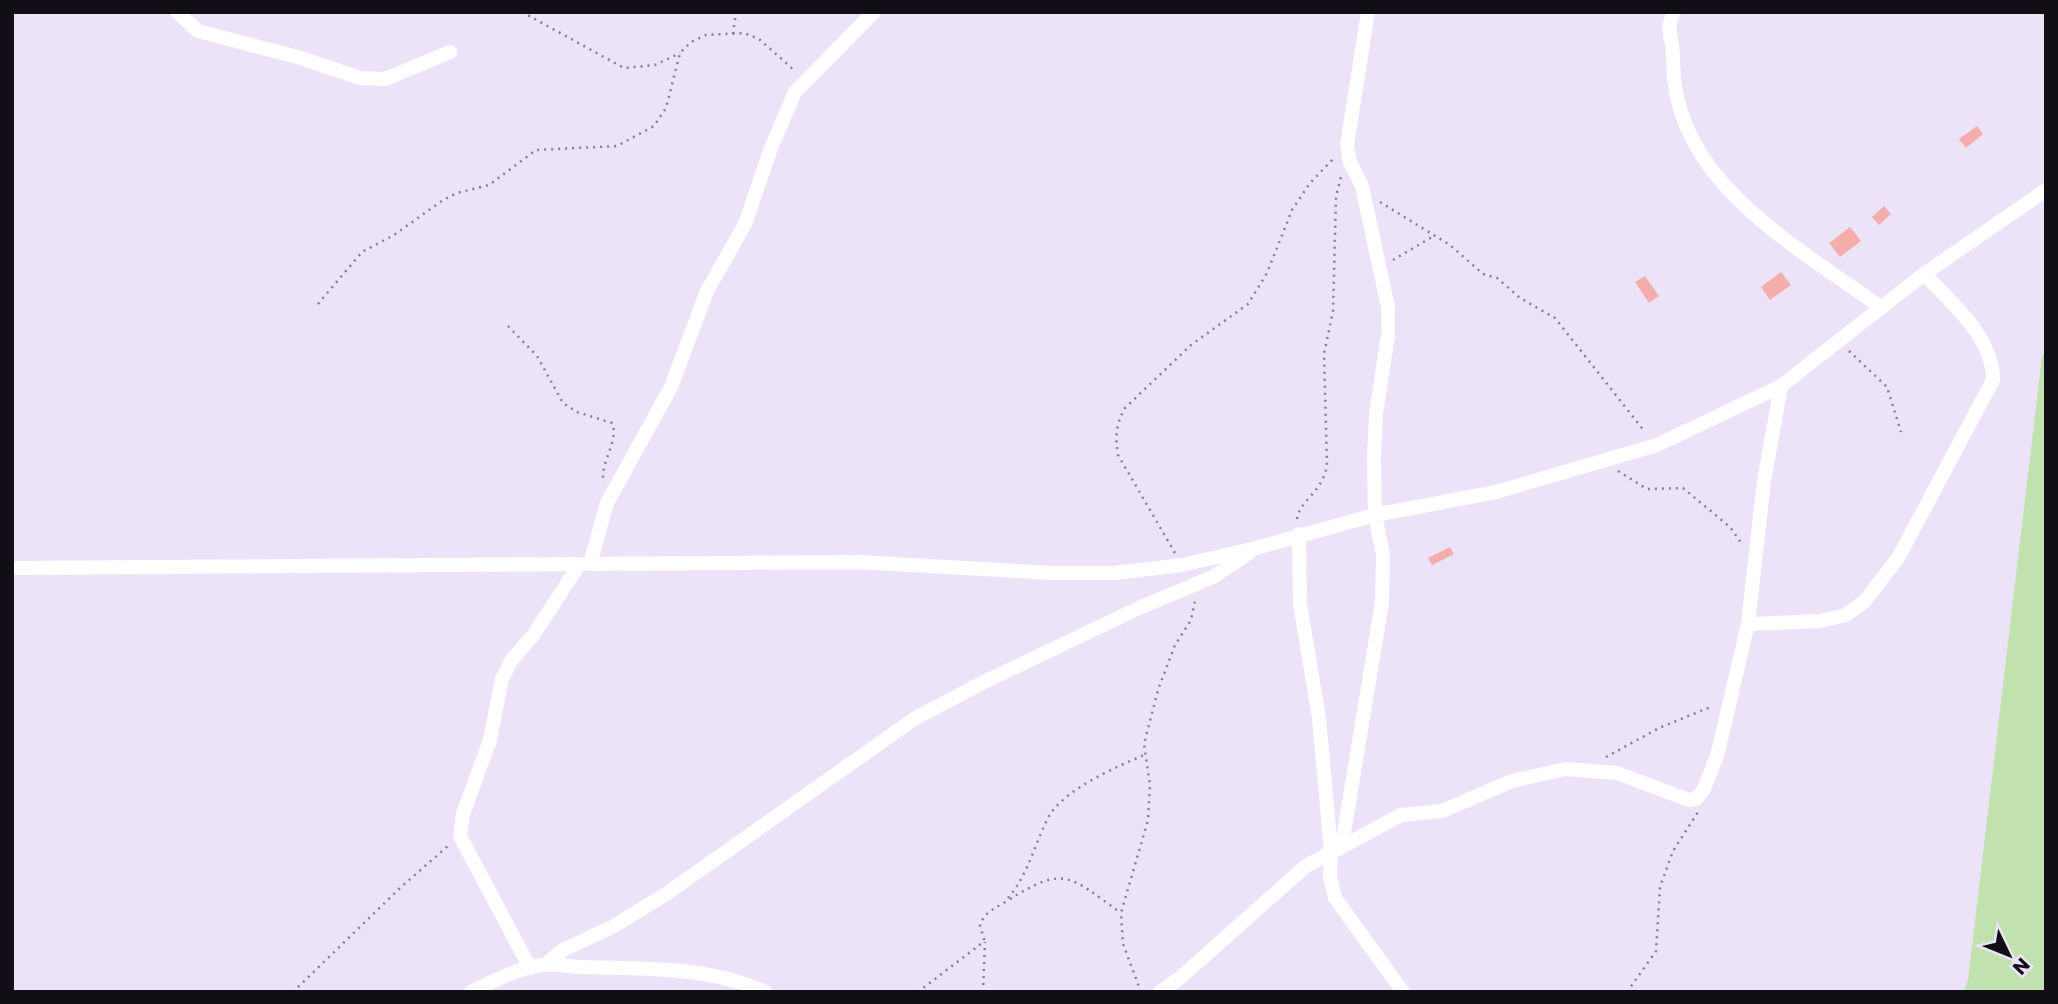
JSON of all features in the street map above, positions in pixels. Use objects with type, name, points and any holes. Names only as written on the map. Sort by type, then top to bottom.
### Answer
[{"type":"street","points":[[177,12],[198,31],[301,58],[360,78],[384,79],[450,52]]},
{"type":"street","points":[[537,966],[463,848],[460,836],[463,814],[490,740],[502,679],[511,661],[534,634],[584,564],[607,503],[671,387],[707,290],[745,225],[771,148],[795,92],[874,12]]},
{"type":"street","points":[[1368,12],[1347,145],[1350,162],[1362,186],[1388,307],[1388,335],[1377,414],[1375,515],[1383,555],[1382,602],[1330,876],[1335,898],[1403,992]]},
{"type":"street","points":[[1674,12],[1667,30],[1673,48],[1674,88],[1687,128],[1705,163],[1731,196],[1880,307]]},
{"type":"street","points":[[12,568],[858,562],[1052,573],[1115,573],[1182,565],[1256,548],[1375,515],[1496,492],[1657,445],[1781,386],[1924,274],[2046,190]]},
{"type":"street","points":[[1748,624],[1820,621],[1846,615],[1864,602],[1898,558],[1993,380],[1993,362],[1985,347],[1964,318],[1924,274]]},
{"type":"street","points":[[1160,992],[1181,978],[1306,866],[1401,815],[1442,811],[1512,781],[1566,769],[1617,773],[1689,800],[1696,799],[1703,791],[1717,756],[1748,624],[1767,460],[1781,386]]},
{"type":"street","points":[[1299,534],[1300,604],[1319,718],[1336,848]]},
{"type":"street","points":[[471,992],[537,966],[563,950],[614,926],[666,894],[915,719],[984,682],[1141,607],[1213,577],[1256,548]]},
{"type":"street","points":[[537,966],[693,974],[747,983],[765,992]]},
{"type":"path","points":[[522,12],[624,68],[655,65],[680,53],[691,42],[706,36],[733,34],[759,39],[805,79]]},
{"type":"path","points":[[733,34],[736,12]]},
{"type":"path","points":[[318,304],[362,252],[394,235],[443,200],[457,193],[489,185],[536,150],[617,146],[654,126],[666,108],[680,53]]},
{"type":"path","points":[[1182,565],[1118,455],[1115,439],[1118,421],[1125,408],[1191,345],[1248,304],[1267,273],[1292,210],[1310,183],[1347,145]]},
{"type":"path","points":[[1299,534],[1298,512],[1316,493],[1327,466],[1324,354],[1333,311],[1336,197],[1343,171],[1350,162]]},
{"type":"path","points":[[1362,186],[1392,211],[1457,250],[1483,274],[1497,278],[1520,298],[1555,318],[1591,360],[1626,412],[1657,445]]},
{"type":"path","points":[[1380,271],[1408,248],[1434,236]]},
{"type":"path","points":[[508,326],[537,356],[563,403],[576,412],[603,419],[614,427],[603,467],[607,503]]},
{"type":"path","points":[[1839,342],[1887,387],[1901,432]]},
{"type":"path","points":[[1607,461],[1637,485],[1647,489],[1676,486],[1691,493],[1730,527],[1755,562]]},
{"type":"path","points":[[1141,992],[1123,943],[1121,913],[1148,820],[1150,785],[1144,755],[1158,690],[1175,645],[1194,613],[1193,586]]},
{"type":"path","points":[[1602,758],[1706,707],[1729,706]]},
{"type":"path","points":[[1005,902],[1020,883],[1052,812],[1099,773],[1144,755]]},
{"type":"path","points":[[1627,992],[1656,951],[1660,887],[1673,850],[1696,817],[1696,799]]},
{"type":"path","points":[[293,992],[400,888],[460,836]]},
{"type":"path","points":[[983,992],[984,939],[980,925],[983,918],[1044,879],[1063,876],[1078,883],[1121,913]]},
{"type":"path","points":[[918,992],[972,952],[984,939]]},
{"type":"green space","points":[[2046,353],[2046,992],[1963,992],[1968,980],[2042,356]]},
{"type":"building","points":[[1977,126],[1983,134],[1966,148],[1959,139]]},
{"type":"building","points":[[1884,206],[1891,214],[1879,225],[1872,217]]},
{"type":"building","points":[[1850,227],[1861,241],[1840,257],[1829,243]]},
{"type":"building","points":[[1781,272],[1791,285],[1770,300],[1761,287]]},
{"type":"building","points":[[1645,276],[1659,296],[1649,303],[1635,282]]},
{"type":"building","points":[[1450,547],[1454,554],[1432,565],[1428,558]]}]
